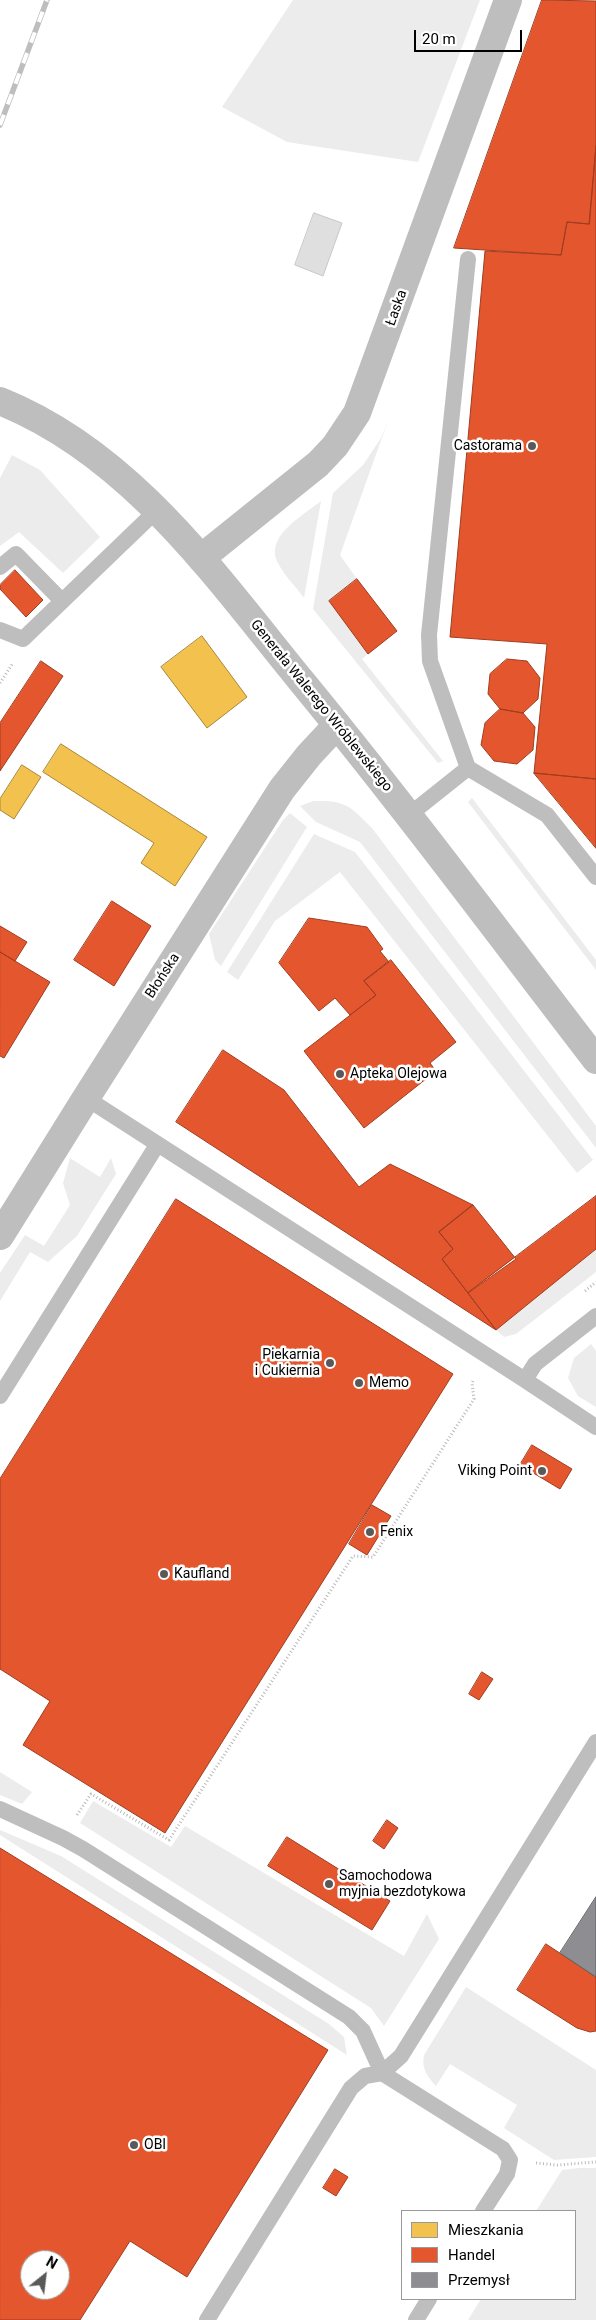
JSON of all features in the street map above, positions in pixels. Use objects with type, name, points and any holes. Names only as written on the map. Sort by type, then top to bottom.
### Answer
[{"type":"street","name":"Łaska","points":[[201,558],[318,464],[335,446],[358,412],[508,0]]},
{"type":"street","name":"Generała Walerego Wróblewskiego","points":[[0,401],[50,424],[84,446],[157,510],[201,558],[408,815],[596,1060]]},
{"type":"street","name":"Błońska","points":[[0,1236],[282,789],[309,755],[337,725]]},
{"type":"lane","points":[[468,259],[429,636],[430,661],[468,768],[547,816],[596,877]]},
{"type":"lane","points":[[0,630],[23,639],[157,510]]},
{"type":"lane","points":[[0,567],[16,554],[62,601]]},
{"type":"lane","points":[[408,815],[468,768]]},
{"type":"lane","points":[[86,1098],[596,1427]]},
{"type":"lane","points":[[0,1396],[157,1145]]},
{"type":"lane","points":[[525,1380],[535,1364],[596,1316]]},
{"type":"lane","points":[[207,2320],[351,2088],[364,2076],[382,2073],[397,2060],[410,2042],[596,1742]]},
{"type":"lane","points":[[0,1809],[63,1838],[349,2017],[363,2031],[382,2073],[502,2149],[510,2160],[507,2174],[485,2210]]},
{"type":"lane","points":[[416,2320],[428,2300]]},
{"type":"path","points":[[582,1293],[596,1282]]},
{"type":"path","points":[[63,1838],[91,1794],[169,1840],[353,1556],[373,1557],[474,1399],[472,1383],[488,1357]]},
{"type":"path","points":[[510,2160],[557,2165],[596,2162]]},
{"type":"shaded area","points":[[293,0],[480,0],[418,162],[287,142],[222,107]]},
{"type":"shaded area","points":[[388,421],[340,555],[357,579],[329,601],[368,654],[362,659],[443,761],[438,763],[313,609],[333,493],[363,465],[381,438]]},
{"type":"shaded area","points":[[12,455],[40,470],[100,537],[63,573],[19,532],[0,546],[0,478]]},
{"type":"shaded area","points":[[321,501],[304,598],[278,563],[275,553],[276,544],[288,527]]},
{"type":"shaded area","points":[[472,798],[596,960],[596,970],[468,802]]},
{"type":"shaded area","points":[[313,801],[340,803],[347,806],[372,828],[596,1126],[596,1148],[360,842],[316,822],[300,806]]},
{"type":"shaded area","points":[[290,813],[307,827],[221,966],[215,960],[209,934],[283,820]]},
{"type":"shaded area","points":[[314,834],[355,852],[593,1160],[577,1173],[340,872],[275,921],[238,980],[227,972]]},
{"type":"shaded area","points":[[70,1158],[100,1177],[111,1158],[116,1174],[77,1236],[48,1262],[30,1252],[0,1301],[0,1273],[25,1235],[44,1246],[70,1205],[63,1183]]},
{"type":"shaded area","points":[[596,1249],[596,1272],[516,1334],[504,1337],[496,1330]]},
{"type":"shaded area","points":[[591,1344],[596,1351],[596,1407],[578,1396],[568,1378],[574,1358]]},
{"type":"shaded area","points":[[0,1772],[32,1792],[22,1804],[0,1795]]},
{"type":"shaded area","points":[[93,1801],[171,1847],[185,1826],[404,1956],[427,1914],[439,1939],[384,2026],[371,2008],[80,1823]]},
{"type":"shaded area","points":[[0,1830],[61,1856],[329,2024],[344,2037],[347,2055],[0,1835]]},
{"type":"shaded area","points":[[466,1987],[596,2070],[596,2157],[554,2160],[504,2128],[517,2105],[450,2064],[436,2086],[430,2079],[424,2069],[424,2055]]},
{"type":"shaded area","points":[[596,2168],[596,2320],[468,2320],[480,2300],[576,2300],[576,2210],[537,2210],[562,2170]]},
{"type":"building: Mieszkania","points":[[202,636],[247,697],[207,728],[161,667]]},
{"type":"building: Mieszkania","points":[[61,744],[207,837],[175,886],[141,863],[154,843],[43,772]]},
{"type":"building: Mieszkania","points":[[22,765],[41,777],[14,819],[0,810],[0,799]]},
{"type":"building: Handel","points":[[542,0],[596,1],[596,146],[589,224],[567,222],[561,255],[454,248]]},
{"type":"building: Handel","name":"Castorama","points":[[596,146],[596,779],[534,773],[547,644],[450,637],[485,251],[561,255],[567,222],[589,224]]},
{"type":"building: Handel","points":[[15,570],[43,600],[26,617],[0,589],[0,585]]},
{"type":"building: Handel","points":[[357,579],[397,631],[368,654],[329,601]]},
{"type":"building: Handel","points":[[507,659],[527,661],[540,678],[538,699],[523,713],[500,709],[488,694],[490,674]]},
{"type":"building: Handel","points":[[41,661],[63,676],[0,771],[0,723]]},
{"type":"building: Handel","points":[[500,709],[523,713],[535,727],[533,750],[517,764],[494,761],[481,745],[485,723]]},
{"type":"building: Handel","points":[[534,773],[596,779],[596,848]]},
{"type":"building: Handel","points":[[112,901],[151,926],[114,986],[74,960]]},
{"type":"building: Handel","points":[[309,918],[367,927],[383,949],[380,951],[389,962],[364,981],[376,995],[350,1015],[335,998],[319,1011],[279,963]]},
{"type":"building: Handel","points":[[0,926],[27,942],[15,961],[0,952]]},
{"type":"building: Handel","points":[[0,952],[50,982],[4,1058],[0,1056]]},
{"type":"building: Handel","points":[[391,960],[456,1042],[430,1063],[436,1071],[364,1128],[304,1051],[376,995],[364,981]]},
{"type":"building: Handel","points":[[223,1050],[284,1090],[359,1187],[390,1164],[473,1205],[439,1232],[453,1249],[442,1259],[496,1330],[176,1122]]},
{"type":"building: Handel","points":[[596,1196],[596,1249],[496,1330],[468,1293]]},
{"type":"building: Handel","name":"Kaufland","points":[[176,1199],[453,1374],[165,1833],[23,1745],[50,1701],[0,1669],[0,1479]]},
{"type":"building: Handel","points":[[473,1205],[516,1259],[468,1293],[442,1259],[453,1249],[439,1232]]},
{"type":"building: Handel","points":[[532,1445],[572,1469],[560,1489],[520,1465]]},
{"type":"building: Handel","points":[[372,1505],[391,1516],[367,1555],[349,1544]]},
{"type":"building: Handel","points":[[482,1672],[493,1679],[479,1700],[469,1694]]},
{"type":"building: Handel","points":[[387,1820],[398,1828],[384,1849],[373,1841]]},
{"type":"building: Handel","name":"Samochodowa myjnia bezdotykowa","points":[[287,1837],[390,1901],[372,1930],[268,1866]]},
{"type":"building: Handel","name":"OBI","points":[[0,1848],[328,2050],[187,2277],[130,2241],[80,2320],[0,2320]]},
{"type":"building: Handel","points":[[546,1944],[596,1977],[596,2031],[590,2032],[577,2028],[517,1990]]},
{"type":"building: Handel","points":[[335,2169],[348,2177],[336,2196],[323,2188]]},
{"type":"building: Przemysł","points":[[596,1897],[596,1977],[560,1953]]},
{"type":"building: Inne","points":[[314,213],[342,223],[323,276],[295,265]]},
{"type":"railway","points":[[0,125],[47,0]]},
{"type":"place","name":"Castorama","points":[[532,446]]},
{"type":"place","name":"Apteka Olejowa","points":[[340,1074]]},
{"type":"place","name":"Piekarnia i Cukiernia","points":[[330,1363]]},
{"type":"place","name":"Memo","points":[[359,1383]]},
{"type":"place","name":"Viking Point","points":[[542,1471]]},
{"type":"place","name":"Fenix","points":[[370,1532]]},
{"type":"place","name":"Kaufland","points":[[164,1574]]},
{"type":"place","name":"Samochodowa myjnia bezdotykowa","points":[[329,1884]]},
{"type":"place","name":"OBI","points":[[134,2145]]}]
